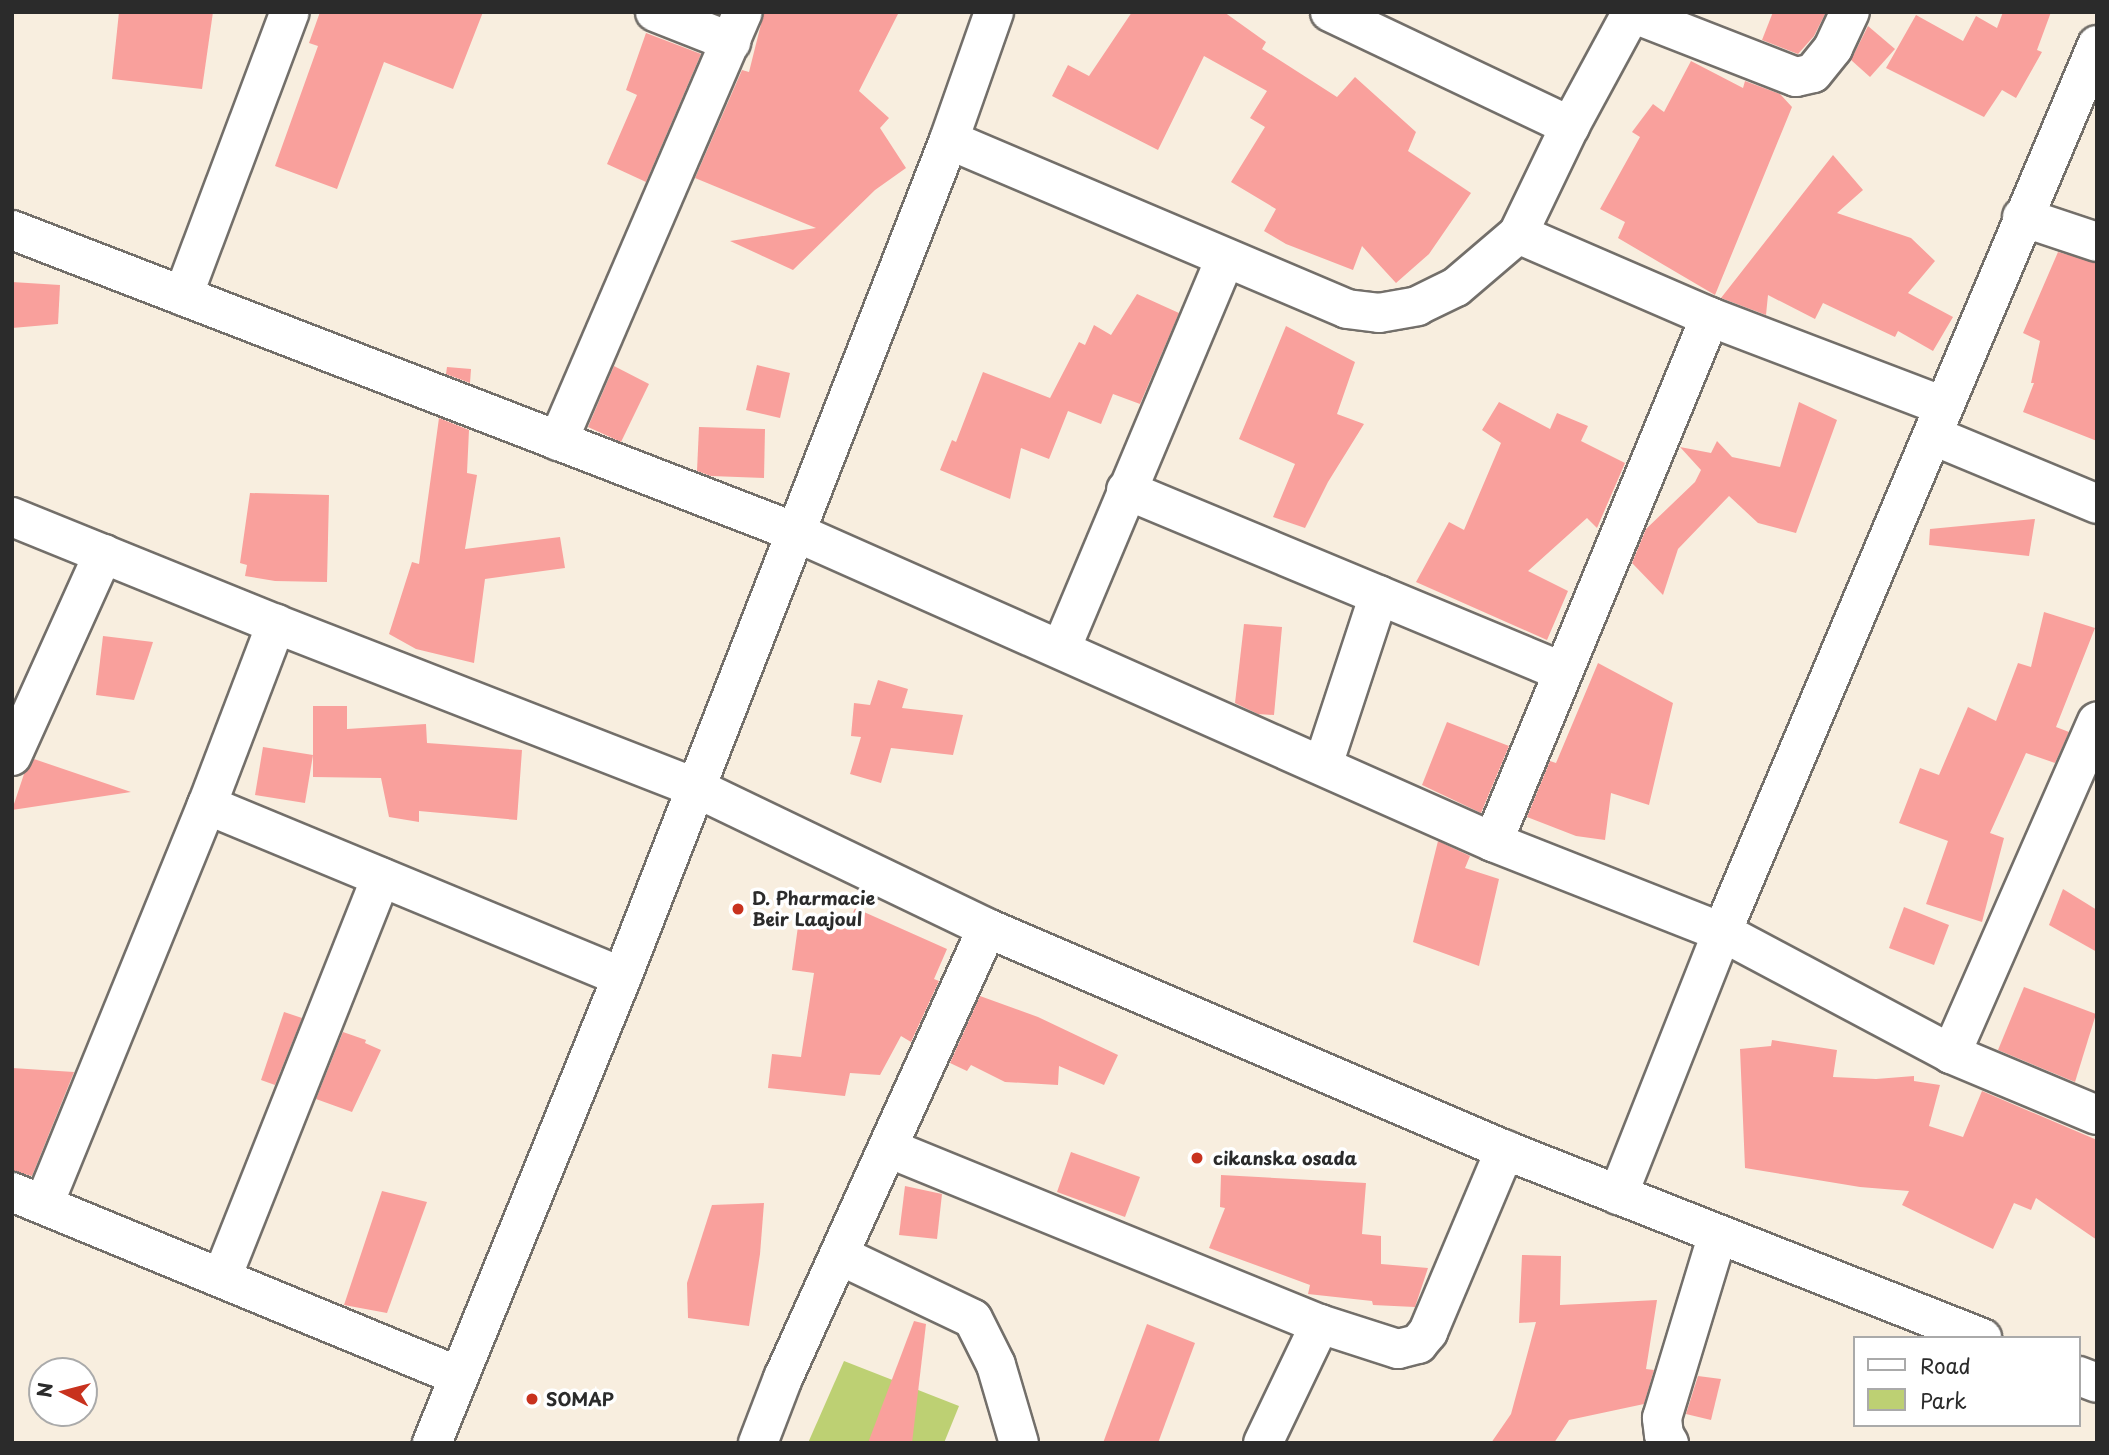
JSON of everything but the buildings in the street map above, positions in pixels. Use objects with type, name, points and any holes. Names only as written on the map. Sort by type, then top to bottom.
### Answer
[{"type":"street","points":[[183,296],[290,12]]},
{"type":"street","points":[[558,441],[736,27],[655,12]]},
{"type":"street","points":[[1330,12],[1570,127]]},
{"type":"street","points":[[949,140],[1347,309],[1380,313],[1417,306],[1456,287],[1518,234],[1570,127],[1632,13],[1796,77],[1813,74],[1833,48],[1850,12]]},
{"type":"street","points":[[432,1443],[622,977],[949,140],[992,13]]},
{"type":"street","points":[[1618,1195],[1722,932],[2022,217],[2097,45]]},
{"type":"street","points":[[2022,217],[2097,242]]},
{"type":"street","points":[[12,230],[794,532],[1493,842],[1722,932],[1951,1054],[2097,1115]]},
{"type":"street","points":[[1518,234],[1710,317],[1938,421],[2097,504]]},
{"type":"street","points":[[1061,649],[1225,259]]},
{"type":"street","points":[[1493,842],[1710,317]]},
{"type":"street","points":[[1126,490],[1563,672]]},
{"type":"street","points":[[12,517],[276,624],[694,787],[987,928],[1505,1150],[1977,1336]]},
{"type":"street","points":[[12,757],[103,554]]},
{"type":"street","points":[[1323,765],[1379,595]]},
{"type":"street","points":[[276,624],[207,805],[28,1198],[459,1376]]},
{"type":"street","points":[[1951,1054],[2097,722]]},
{"type":"street","points":[[207,805],[622,977]]},
{"type":"street","points":[[222,1277],[381,878]]},
{"type":"street","points":[[758,1443],[783,1378],[987,928]]},
{"type":"street","points":[[888,1148],[1320,1324],[1398,1349],[1418,1344],[1428,1332],[1505,1150]]},
{"type":"street","points":[[1669,1443],[1664,1435],[1662,1418],[1718,1234]]},
{"type":"street","points":[[839,1255],[973,1319],[996,1365],[1019,1443]]},
{"type":"street","points":[[1263,1443],[1320,1324]]},
{"type":"green space","points":[[844,1361],[959,1406],[944,1443],[808,1443]]},
{"type":"place","name":"D. Pharmacie Beir Laajoul","points":[[738,909]]},
{"type":"place","name":"cikanska osada","points":[[1197,1158]]},
{"type":"place","name":"SOMAP","points":[[532,1399]]}]
